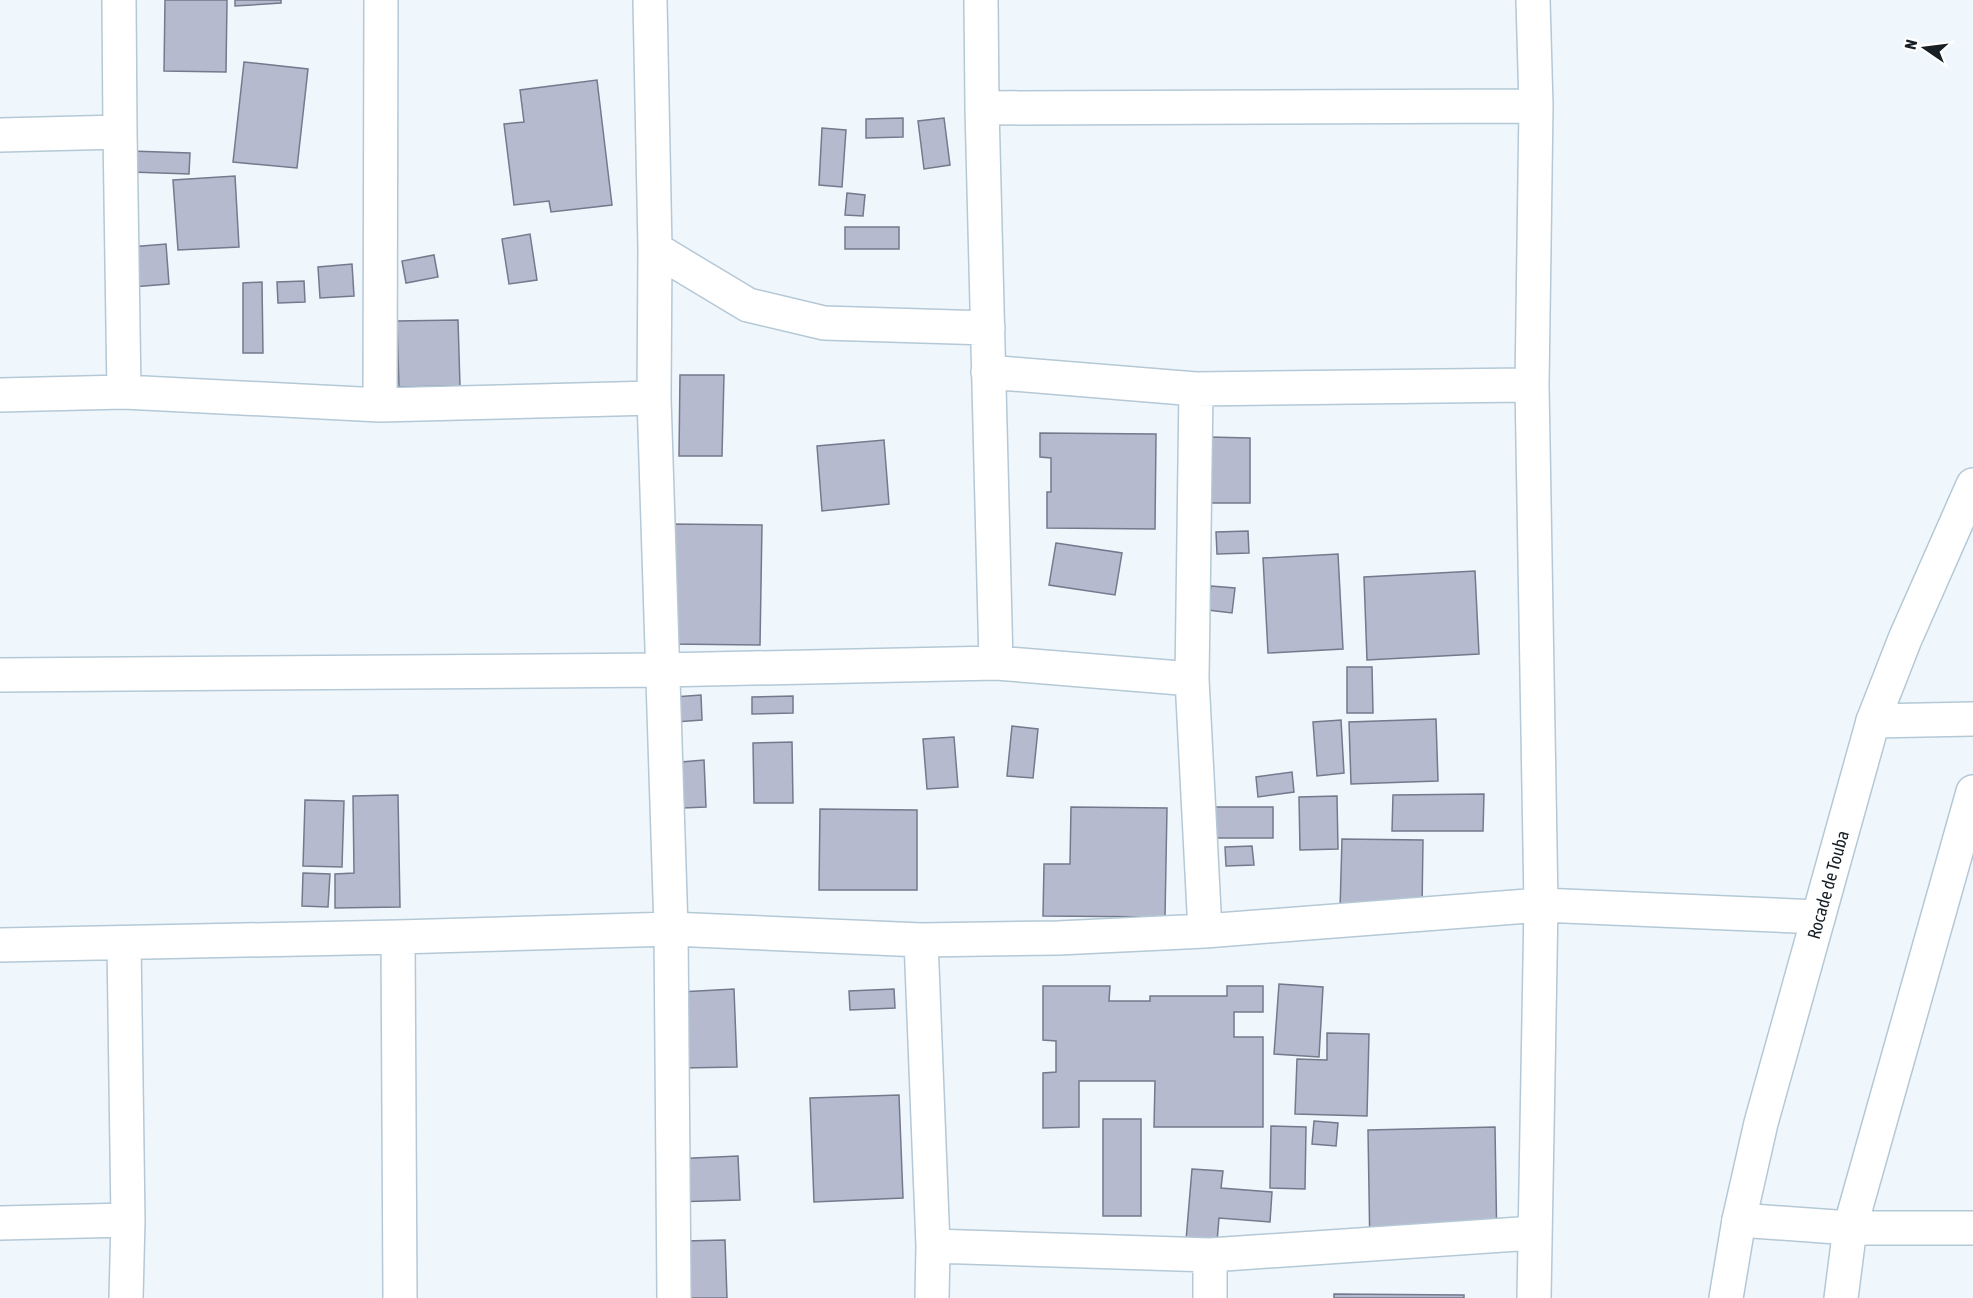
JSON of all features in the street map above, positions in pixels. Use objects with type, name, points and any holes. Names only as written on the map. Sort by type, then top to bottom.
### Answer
[{"type":"street","points":[[119,0],[124,392]]},
{"type":"street","points":[[380,405],[381,0]]},
{"type":"street","points":[[650,0],[655,249],[654,398],[671,929],[674,1298]]},
{"type":"street","points":[[981,0],[996,663]]},
{"type":"street","points":[[1533,0],[1536,106],[1532,385],[1541,905],[1534,1298]]},
{"type":"street","points":[[982,108],[1536,106]]},
{"type":"street","points":[[0,135],[120,132]]},
{"type":"street","points":[[655,249],[748,305],[824,323],[988,328]]},
{"type":"street","points":[[988,372],[1196,388],[1532,385]]},
{"type":"street","points":[[1196,388],[1192,679],[1204,931]]},
{"type":"street","points":[[0,394],[124,392],[380,405],[654,398]]},
{"type":"street","name":"Rocade de Touba","points":[[1726,1298],[1739,1220],[1761,1123],[1873,721],[1905,639],[1973,485]]},
{"type":"street","points":[[0,675],[662,670],[996,663],[1192,679]]},
{"type":"street","points":[[1873,721],[1973,719]]},
{"type":"street","points":[[1841,1298],[1850,1228],[1973,792]]},
{"type":"street","points":[[0,945],[671,929],[921,940],[1058,938],[1204,931],[1541,905],[1818,917]]},
{"type":"street","points":[[398,937],[400,1298]]},
{"type":"street","points":[[921,940],[933,1246],[932,1298]]},
{"type":"street","points":[[124,943],[128,1220],[126,1298]]},
{"type":"street","points":[[0,1223],[128,1220]]},
{"type":"street","points":[[1739,1220],[1850,1228],[1973,1228]]},
{"type":"street","points":[[933,1246],[1210,1255],[1534,1233]]},
{"type":"street","points":[[1210,1255],[1210,1298]]},
{"type":"building","points":[[165,0],[227,0],[226,72],[164,71]]},
{"type":"building","points":[[235,0],[281,0],[281,3],[235,6]]},
{"type":"building","points":[[244,62],[308,69],[297,168],[233,162]]},
{"type":"building","points":[[597,80],[612,205],[551,212],[549,201],[514,205],[504,124],[524,122],[520,90]]},
{"type":"building","points":[[903,118],[903,137],[866,138],[866,119]]},
{"type":"building","points":[[944,118],[950,165],[924,169],[918,121]]},
{"type":"building","points":[[822,128],[846,130],[842,187],[819,185]]},
{"type":"building","points":[[131,151],[190,153],[189,174],[131,172]]},
{"type":"building","points":[[235,176],[239,247],[178,250],[173,180]]},
{"type":"building","points":[[847,193],[865,195],[863,216],[845,215]]},
{"type":"building","points":[[845,227],[899,227],[899,249],[845,249]]},
{"type":"building","points":[[530,234],[537,280],[509,284],[502,239]]},
{"type":"building","points":[[166,244],[169,284],[132,287],[130,247]]},
{"type":"building","points":[[434,255],[438,277],[406,283],[402,261]]},
{"type":"building","points":[[352,264],[354,296],[320,298],[318,267]]},
{"type":"building","points":[[304,281],[305,302],[278,303],[277,282]]},
{"type":"building","points":[[262,282],[263,353],[243,353],[243,283]]},
{"type":"building","points":[[458,320],[460,386],[399,387],[397,321]]},
{"type":"building","points":[[680,375],[724,375],[722,456],[679,456]]},
{"type":"building","points":[[1040,433],[1156,434],[1155,529],[1047,528],[1047,492],[1051,492],[1051,458],[1040,457]]},
{"type":"building","points":[[1208,437],[1250,438],[1250,503],[1208,503]]},
{"type":"building","points":[[884,440],[889,504],[822,511],[817,446]]},
{"type":"building","points":[[670,524],[762,525],[760,645],[668,644]]},
{"type":"building","points":[[1248,531],[1249,553],[1217,554],[1216,532]]},
{"type":"building","points":[[1056,543],[1122,553],[1115,595],[1049,585]]},
{"type":"building","points":[[1338,554],[1343,649],[1268,653],[1263,558]]},
{"type":"building","points":[[1475,571],[1479,654],[1367,660],[1364,577]]},
{"type":"building","points":[[1211,586],[1235,588],[1232,613],[1208,610]]},
{"type":"building","points":[[1347,667],[1372,667],[1373,713],[1347,713]]},
{"type":"building","points":[[701,695],[702,720],[675,722],[674,697]]},
{"type":"building","points":[[793,696],[793,713],[752,714],[752,697]]},
{"type":"building","points":[[1436,719],[1438,781],[1351,784],[1349,722]]},
{"type":"building","points":[[1341,720],[1344,773],[1317,776],[1313,722]]},
{"type":"building","points":[[1012,726],[1038,729],[1033,778],[1007,776]]},
{"type":"building","points":[[954,737],[958,787],[927,789],[923,739]]},
{"type":"building","points":[[792,742],[793,803],[754,803],[753,743]]},
{"type":"building","points":[[704,760],[706,807],[683,808],[681,762]]},
{"type":"building","points":[[1292,772],[1294,792],[1258,797],[1256,777]]},
{"type":"building","points":[[1484,794],[1483,831],[1392,831],[1393,795]]},
{"type":"building","points":[[398,795],[400,907],[335,908],[335,874],[354,873],[353,796]]},
{"type":"building","points":[[1337,796],[1338,849],[1300,850],[1299,797]]},
{"type":"building","points":[[305,800],[344,801],[342,867],[303,866]]},
{"type":"building","points":[[1071,807],[1167,808],[1165,917],[1043,916],[1044,864],[1070,864]]},
{"type":"building","points":[[1202,807],[1273,807],[1273,838],[1202,838]]},
{"type":"building","points":[[820,809],[917,810],[917,890],[819,890]]},
{"type":"building","points":[[1342,839],[1423,840],[1422,911],[1340,910]]},
{"type":"building","points":[[1252,846],[1254,865],[1226,866],[1225,847]]},
{"type":"building","points":[[303,873],[330,874],[328,907],[302,906]]},
{"type":"building","points":[[1279,984],[1323,987],[1319,1057],[1274,1054]]},
{"type":"building","points":[[1043,986],[1110,986],[1109,1001],[1150,1001],[1150,996],[1227,996],[1227,986],[1263,986],[1263,1012],[1234,1012],[1234,1037],[1263,1037],[1263,1127],[1154,1127],[1155,1081],[1079,1081],[1079,1127],[1043,1128],[1043,1073],[1056,1072],[1056,1041],[1043,1040]]},
{"type":"building","points":[[734,989],[737,1067],[683,1068],[680,992]]},
{"type":"building","points":[[894,989],[895,1008],[850,1010],[849,991]]},
{"type":"building","points":[[1327,1033],[1369,1034],[1367,1116],[1295,1114],[1297,1059],[1327,1060]]},
{"type":"building","points":[[899,1095],[903,1198],[814,1202],[810,1098]]},
{"type":"building","points":[[1103,1119],[1141,1119],[1141,1216],[1103,1216]]},
{"type":"building","points":[[1314,1121],[1338,1123],[1336,1146],[1312,1144]]},
{"type":"building","points":[[1271,1126],[1306,1127],[1305,1189],[1270,1188]]},
{"type":"building","points":[[1495,1127],[1497,1250],[1370,1253],[1368,1130]]},
{"type":"building","points":[[738,1156],[740,1200],[673,1202],[672,1159]]},
{"type":"building","points":[[1192,1169],[1223,1171],[1221,1188],[1272,1192],[1270,1222],[1219,1218],[1217,1242],[1186,1240]]},
{"type":"building","points":[[725,1240],[727,1298],[687,1298],[685,1241]]},
{"type":"building","points":[[1334,1294],[1464,1295],[1464,1298],[1334,1298]]}]
